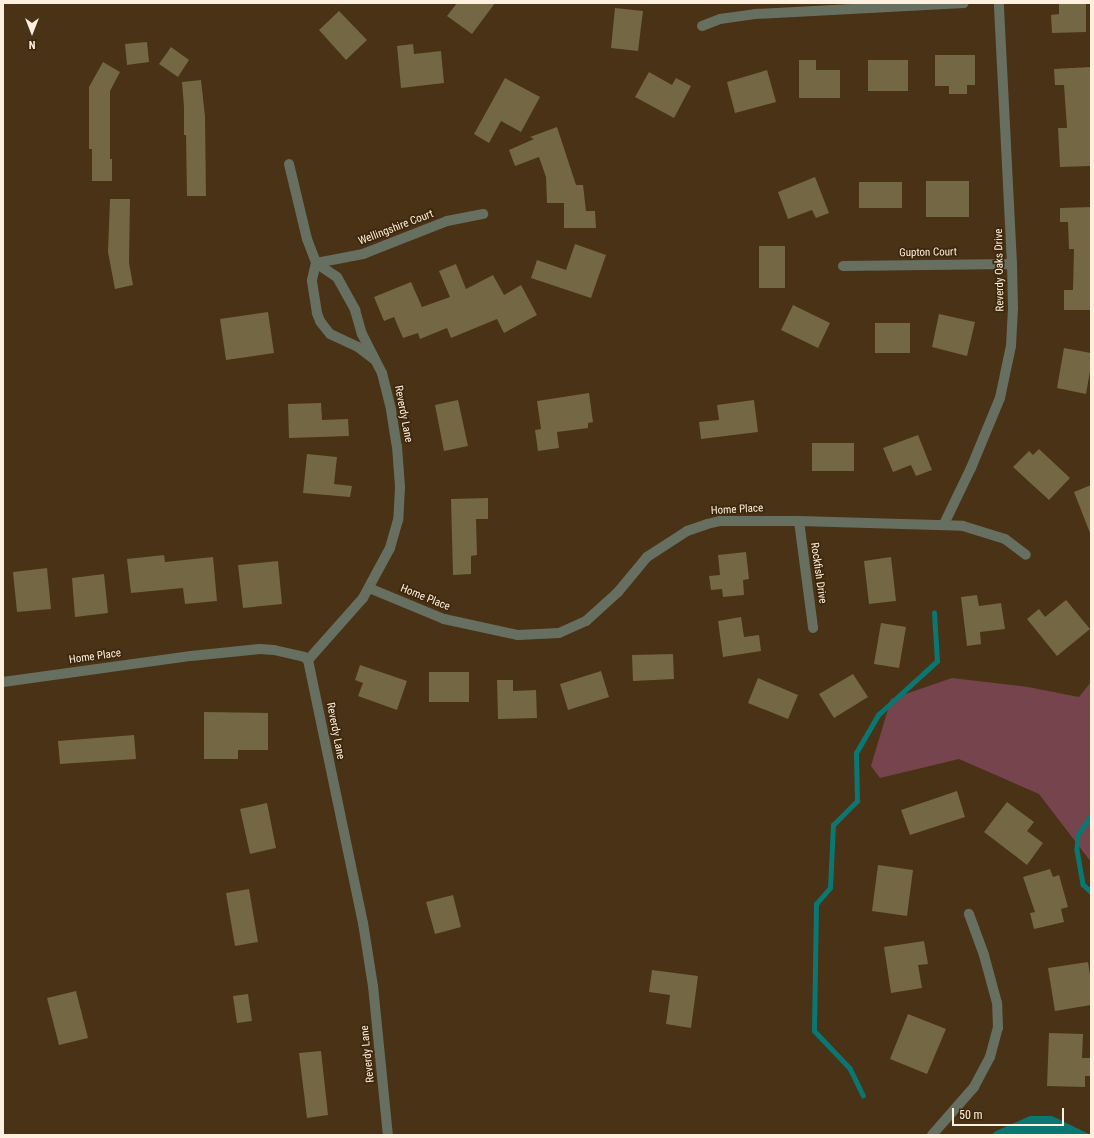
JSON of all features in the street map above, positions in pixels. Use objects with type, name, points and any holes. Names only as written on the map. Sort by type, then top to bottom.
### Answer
[{"type":"street","points":[[702,26],[720,19],[755,14],[964,3]]},
{"type":"street","name":"Reverdy Oaks Drive","points":[[944,524],[971,468],[1002,391],[1011,346],[1013,308],[1012,264],[999,3]]},
{"type":"street","points":[[289,164],[307,239],[316,263]]},
{"type":"street","name":"Wellingshire Court","points":[[316,263],[363,254],[448,221],[483,214]]},
{"type":"street","name":"Reverdy Lane","points":[[375,360],[358,347],[330,334],[320,321],[317,313],[312,280],[316,263],[337,277],[355,310],[362,334],[382,373],[395,430],[400,486],[398,520],[390,548],[369,588],[363,598],[308,660],[363,924],[373,986],[388,1135]]},
{"type":"street","name":"Gupton Court","points":[[843,266],[1012,264]]},
{"type":"street","name":"Home Place","points":[[369,588],[444,619],[483,629],[518,635],[558,633],[586,621],[618,592],[647,557],[687,531],[720,521],[944,524],[977,529],[1005,539],[1026,555]]},
{"type":"street","name":"Rockfish Drive","points":[[799,521],[813,628]]},
{"type":"street","name":"Home Place","points":[[3,682],[191,656],[252,650],[274,650],[308,660]]},
{"type":"street","points":[[932,1135],[974,1087],[990,1057],[998,1028],[997,1003],[984,955],[968,914]]},
{"type":"shaded area","points":[[952,678],[1028,687],[1079,697],[1091,682],[1091,862],[1039,794],[959,759],[880,778],[871,766],[891,699]]},
{"type":"water","points":[[1030,1116],[1052,1116],[1091,1135],[991,1135],[996,1131]]},
{"type":"building","points":[[457,3],[495,3],[472,34],[447,16]]},
{"type":"building","points":[[1059,3],[1086,3],[1086,32],[1052,33],[1051,15],[1059,14]]},
{"type":"building","points":[[615,8],[643,11],[638,51],[611,48]]},
{"type":"building","points":[[339,11],[367,40],[346,60],[319,30]]},
{"type":"building","points":[[147,42],[149,62],[127,65],[125,44]]},
{"type":"building","points":[[413,44],[414,54],[441,51],[444,83],[401,88],[397,46]]},
{"type":"building","points":[[171,47],[189,60],[178,77],[159,64]]},
{"type":"building","points":[[935,55],[975,55],[975,85],[967,85],[967,94],[949,94],[949,86],[935,86]]},
{"type":"building","points":[[799,60],[816,60],[816,70],[840,70],[840,98],[799,98]]},
{"type":"building","points":[[868,60],[908,60],[908,91],[868,91]]},
{"type":"building","points":[[103,62],[120,72],[110,91],[110,159],[112,159],[112,181],[92,181],[92,149],[89,149],[89,87]]},
{"type":"building","points":[[1091,67],[1091,166],[1060,167],[1058,128],[1067,128],[1064,85],[1055,85],[1054,69]]},
{"type":"building","points":[[767,70],[776,102],[735,113],[727,82]]},
{"type":"building","points":[[649,72],[672,85],[676,78],[691,86],[674,118],[635,97]]},
{"type":"building","points":[[505,78],[540,97],[521,132],[501,121],[489,143],[474,134]]},
{"type":"building","points":[[201,80],[205,116],[206,196],[187,196],[186,135],[184,135],[182,82]]},
{"type":"building","points":[[557,127],[576,185],[583,185],[586,211],[595,211],[596,228],[564,228],[564,203],[547,203],[546,177],[539,157],[515,166],[509,150],[534,139],[530,137]]},
{"type":"building","points":[[815,177],[829,213],[816,218],[812,210],[788,219],[778,192]]},
{"type":"building","points":[[926,181],[969,181],[969,217],[926,217]]},
{"type":"building","points":[[859,182],[902,182],[902,208],[859,208]]},
{"type":"building","points":[[110,199],[130,199],[129,263],[133,285],[115,289],[108,252]]},
{"type":"building","points":[[1091,207],[1091,310],[1064,310],[1064,290],[1073,290],[1074,249],[1069,249],[1068,222],[1060,222],[1060,208]]},
{"type":"building","points":[[575,244],[606,255],[591,298],[531,278],[537,260],[566,270]]},
{"type":"building","points":[[759,246],[785,246],[785,288],[759,288]]},
{"type":"building","points":[[456,264],[466,289],[493,275],[504,295],[521,285],[537,315],[504,333],[497,319],[451,338],[447,328],[420,339],[418,333],[403,338],[394,317],[384,321],[374,297],[411,282],[422,307],[450,297],[439,271]]},
{"type":"building","points":[[793,305],[830,323],[818,348],[781,330]]},
{"type":"building","points":[[268,312],[274,353],[226,360],[220,319]]},
{"type":"building","points":[[939,314],[975,322],[967,356],[932,347]]},
{"type":"building","points":[[875,323],[910,323],[910,353],[875,353]]},
{"type":"building","points":[[1064,348],[1091,353],[1091,366],[1086,394],[1057,388]]},
{"type":"building","points":[[589,393],[593,422],[588,423],[588,428],[557,432],[559,448],[538,451],[535,430],[541,429],[537,401]]},
{"type":"building","points":[[458,400],[468,446],[444,451],[435,405]]},
{"type":"building","points":[[754,400],[758,432],[701,439],[699,422],[719,420],[717,405]]},
{"type":"building","points":[[321,403],[322,420],[348,419],[349,436],[289,438],[288,404]]},
{"type":"building","points":[[918,435],[932,470],[916,476],[911,465],[893,472],[883,448]]},
{"type":"building","points":[[812,443],[854,443],[854,471],[812,471]]},
{"type":"building","points":[[1039,449],[1070,478],[1049,500],[1013,467],[1029,451],[1033,455]]},
{"type":"building","points":[[307,454],[337,457],[334,484],[352,486],[350,497],[303,493]]},
{"type":"building","points":[[1091,485],[1091,532],[1090,533],[1074,492]]},
{"type":"building","points":[[488,498],[488,519],[476,519],[477,555],[471,556],[471,574],[453,575],[451,499]]},
{"type":"building","points":[[746,552],[749,579],[743,580],[744,595],[723,597],[722,589],[711,590],[709,576],[720,575],[718,555]]},
{"type":"building","points":[[164,555],[165,562],[213,557],[217,601],[185,604],[183,588],[131,593],[127,559]]},
{"type":"building","points":[[891,557],[896,601],[869,604],[864,561]]},
{"type":"building","points":[[278,561],[282,604],[243,608],[238,565]]},
{"type":"building","points":[[47,568],[51,609],[17,612],[13,572]]},
{"type":"building","points":[[104,574],[108,613],[75,617],[72,578]]},
{"type":"building","points":[[977,595],[979,606],[1001,603],[1005,629],[980,632],[981,644],[967,646],[961,597]]},
{"type":"building","points":[[1066,600],[1090,629],[1057,656],[1027,619],[1039,609],[1045,617]]},
{"type":"building","points":[[741,617],[744,637],[759,635],[761,651],[723,657],[718,621]]},
{"type":"building","points":[[881,623],[906,627],[899,668],[874,664]]},
{"type":"building","points":[[673,654],[674,679],[633,681],[632,655]]},
{"type":"building","points":[[360,665],[407,681],[397,710],[358,696],[363,683],[355,680]]},
{"type":"building","points":[[601,671],[609,697],[568,710],[560,684]]},
{"type":"building","points":[[429,672],[469,672],[469,702],[429,702]]},
{"type":"building","points":[[853,674],[868,697],[834,718],[819,694]]},
{"type":"building","points":[[758,678],[798,695],[788,719],[748,703]]},
{"type":"building","points":[[497,680],[513,680],[513,691],[536,690],[537,718],[498,719]]},
{"type":"building","points":[[204,712],[268,713],[268,750],[238,750],[238,759],[204,759]]},
{"type":"building","points":[[134,735],[136,759],[60,764],[58,741]]},
{"type":"building","points":[[957,791],[965,817],[910,835],[901,810]]},
{"type":"building","points":[[1007,802],[1034,822],[1027,831],[1043,843],[1027,865],[984,832]]},
{"type":"building","points":[[267,803],[276,848],[250,854],[240,809]]},
{"type":"building","points":[[878,865],[913,870],[907,916],[872,911]]},
{"type":"building","points":[[1050,869],[1053,877],[1059,875],[1068,907],[1061,909],[1064,922],[1034,929],[1030,913],[1035,912],[1023,877]]},
{"type":"building","points":[[249,889],[258,942],[235,946],[226,893]]},
{"type":"building","points":[[453,895],[461,927],[435,934],[426,902]]},
{"type":"building","points":[[924,941],[928,964],[918,965],[922,988],[891,993],[884,947]]},
{"type":"building","points":[[1088,962],[1091,981],[1091,1005],[1055,1011],[1048,968]]},
{"type":"building","points":[[652,970],[698,976],[691,1028],[666,1024],[670,995],[649,992]]},
{"type":"building","points":[[76,991],[88,1038],[59,1045],[47,998]]},
{"type":"building","points":[[248,994],[252,1021],[237,1023],[233,996]]},
{"type":"building","points":[[908,1014],[946,1029],[927,1074],[890,1059]]},
{"type":"building","points":[[1049,1033],[1083,1034],[1082,1058],[1091,1058],[1091,1076],[1085,1076],[1085,1087],[1047,1086]]},
{"type":"building","points":[[321,1051],[328,1115],[307,1118],[299,1053]]},
{"type":"waterway","points":[[863,1096],[850,1069],[814,1031],[816,904],[830,888],[833,825],[857,801],[856,753],[878,715],[937,661],[934,613]]},
{"type":"waterway","points":[[1091,816],[1078,835],[1077,850],[1083,884],[1091,892]]}]
